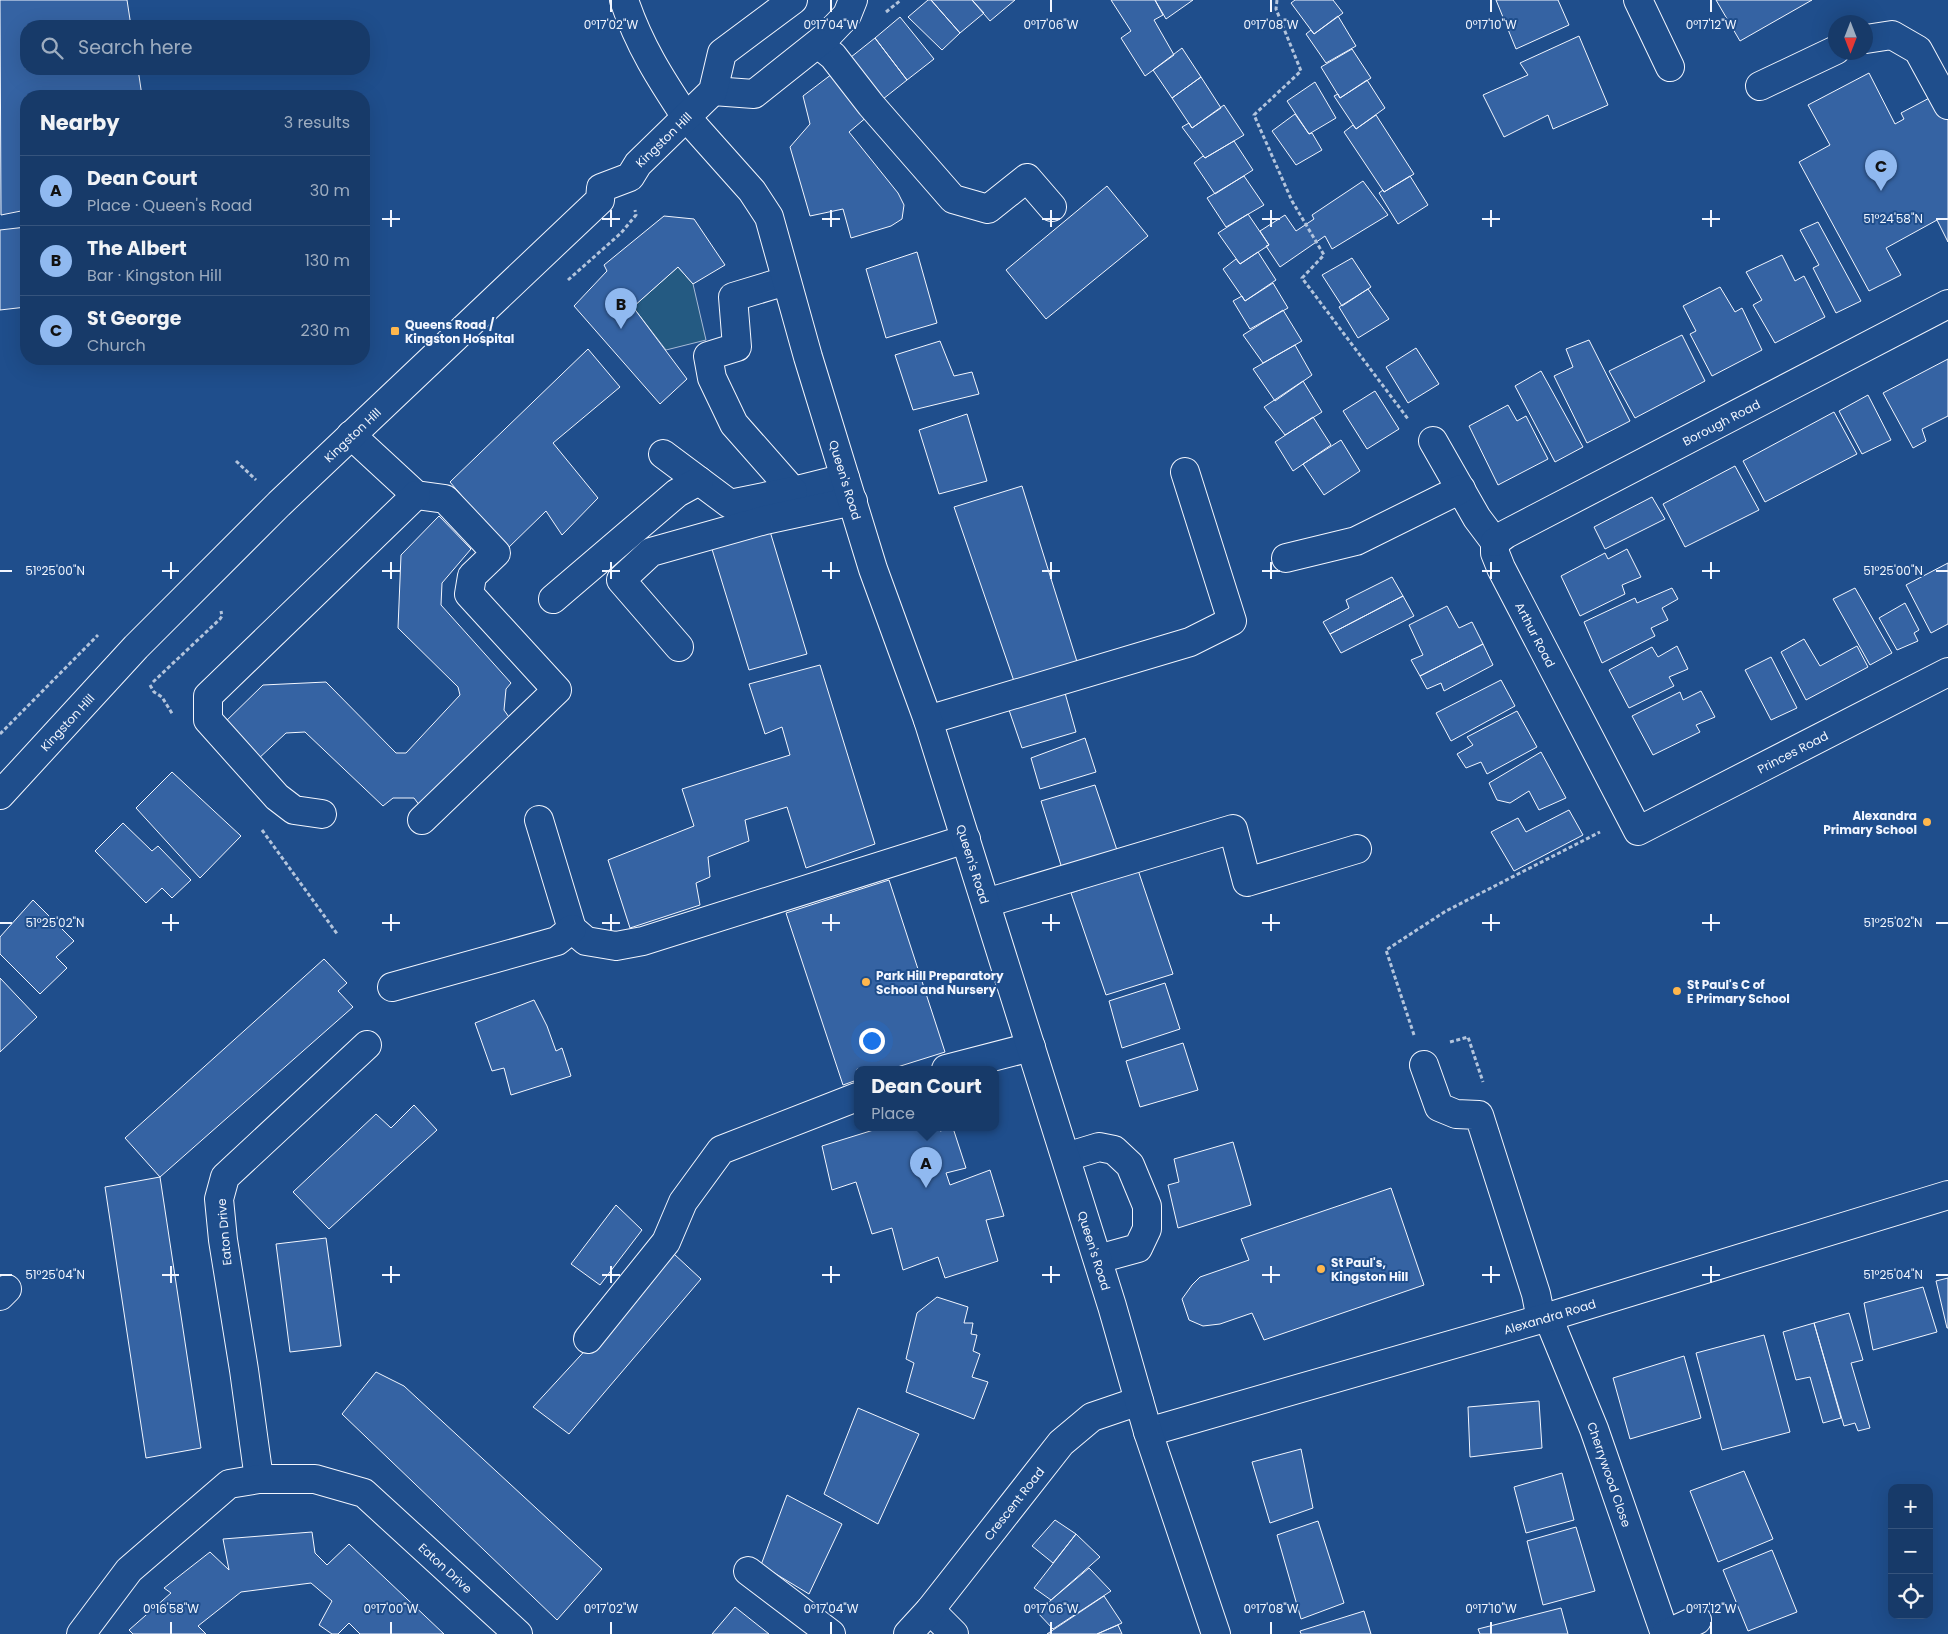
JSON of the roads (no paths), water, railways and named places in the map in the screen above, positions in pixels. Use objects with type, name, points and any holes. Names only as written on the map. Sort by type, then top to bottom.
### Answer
[{"type":"street","name":"Queen's Road","points":[[624,0],[632,25],[649,61],[686,117],[752,191],[769,217],[786,281],[873,569],[928,720],[1098,1260],[1148,1432],[1216,1634]]},
{"type":"street","points":[[793,0],[722,53],[713,91],[754,94],[818,44],[847,15],[852,0]]},
{"type":"street","points":[[1638,0],[1670,66]]},
{"type":"street","points":[[1873,38],[1892,35],[1918,50],[1948,105]]},
{"type":"street","points":[[818,44],[833,56],[871,104],[953,199],[988,209],[1027,178],[1052,207]]},
{"type":"street","points":[[1760,86],[1828,54]]},
{"type":"street","name":"Kingston Hill","points":[[0,795],[136,647],[351,435],[597,203],[600,200],[601,188],[630,177],[638,164],[713,91]]},
{"type":"street","points":[[786,281],[733,297],[737,346],[708,356],[712,378],[734,424],[793,491]]},
{"type":"street","name":"Borough Road","points":[[1495,542],[1506,534],[1948,304]]},
{"type":"street","points":[[351,435],[416,495],[445,499],[496,553],[472,576],[470,594],[557,690],[422,820]]},
{"type":"street","name":"Arthur Road","points":[[1433,441],[1477,518],[1495,542],[1495,553],[1500,568],[1638,831]]},
{"type":"street","points":[[663,454],[730,504],[793,491],[849,490]]},
{"type":"street","points":[[928,720],[1190,642],[1232,621],[1185,472]]},
{"type":"street","points":[[553,599],[677,493],[699,482]]},
{"type":"street","points":[[1286,558],[1356,541],[1461,489]]},
{"type":"street","points":[[679,647],[621,580],[651,552],[765,520],[849,490]]},
{"type":"street","points":[[322,814],[294,810],[277,797],[208,720],[208,696],[416,495]]},
{"type":"street","name":"Princes Road","points":[[1638,831],[1948,672]]},
{"type":"street","points":[[539,820],[572,929],[586,941],[616,946],[643,941],[966,839]]},
{"type":"street","points":[[986,903],[1233,829],[1247,882],[1357,849]]},
{"type":"street","points":[[392,987],[557,941],[572,929]]},
{"type":"street","name":"Eaton Drive","points":[[259,1479],[223,1240],[219,1199],[225,1177],[367,1045]]},
{"type":"street","points":[[958,1066],[1031,1047]]},
{"type":"street","name":"Cherrywood Close","points":[[1424,1065],[1439,1107],[1456,1114],[1479,1115],[1544,1318],[1594,1429],[1665,1634]]},
{"type":"street","points":[[588,1339],[666,1242],[683,1202],[721,1150],[854,1098]]},
{"type":"street","points":[[1066,1157],[1099,1147],[1114,1150],[1130,1165],[1147,1206],[1147,1229],[1138,1248],[1098,1260]]},
{"type":"street","name":"Alexandra Road","points":[[1148,1432],[1544,1318],[1948,1195]]},
{"type":"street","name":"Crescent Road","points":[[908,1634],[930,1610],[1061,1443],[1092,1417],[1139,1401]]},
{"type":"street","name":"Eaton Drive","points":[[81,1634],[129,1570],[229,1484],[259,1479],[315,1479],[364,1493],[518,1634]]},
{"type":"street","points":[[748,1571],[830,1634]]},
{"type":"street","points":[[930,1610],[954,1634]]},
{"type":"street","points":[[1665,1634],[1697,1620]]},
{"type":"place","name":"St George","points":[[1881,191]]},
{"type":"place","name":"The Albert","points":[[621,329]]},
{"type":"place","name":"Queens Road / Kingston Hospital","points":[[395,331]]},
{"type":"place","name":"Alexandra Primary School","points":[[1927,822]]},
{"type":"place","name":"Park Hill Preparatory School and Nursery","points":[[866,982]]},
{"type":"place","name":"St Paul's C of E Primary School","points":[[1677,991]]},
{"type":"place","name":"Dean Court","points":[[926,1188]]},
{"type":"place","name":"St Paul's, Kingston Hill","points":[[1321,1269]]}]
